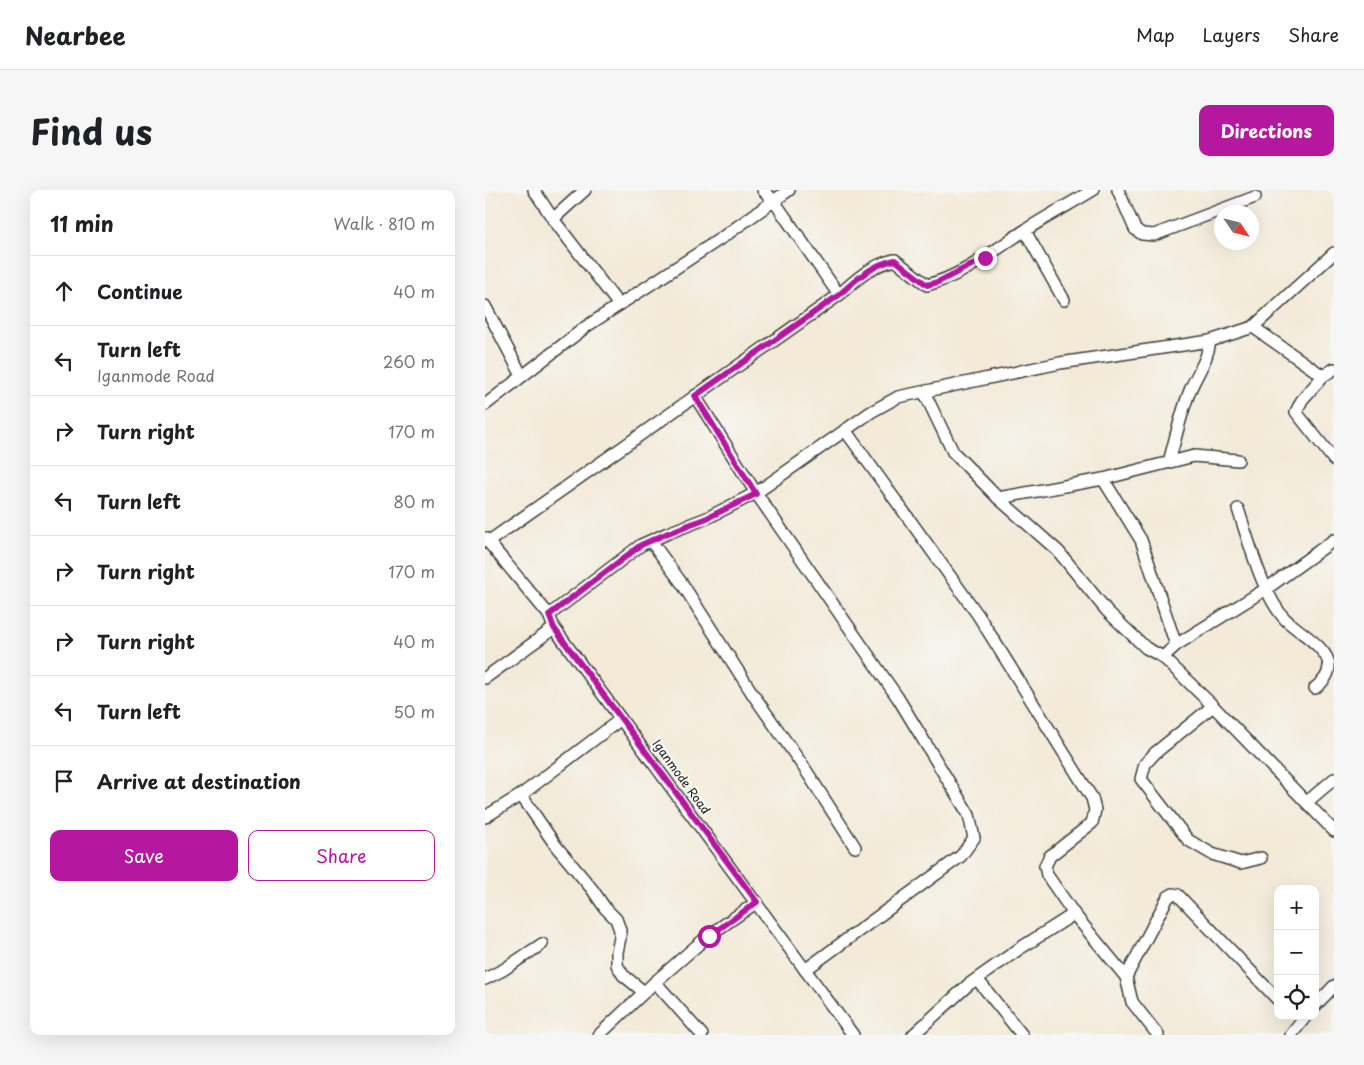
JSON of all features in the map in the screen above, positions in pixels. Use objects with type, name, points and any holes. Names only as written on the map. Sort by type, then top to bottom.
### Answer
[{"type":"street","points":[[534,190],[553,219],[619,305]]},
{"type":"street","points":[[553,219],[585,190]]},
{"type":"street","points":[[763,190],[774,201],[839,295]]},
{"type":"street","points":[[485,405],[587,326],[723,237],[789,190]]},
{"type":"street","points":[[487,540],[839,295],[857,278],[885,262],[895,260],[927,285],[938,282],[985,258],[1025,231],[1093,190]]},
{"type":"street","points":[[1118,190],[1135,229],[1142,234],[1154,235],[1255,197]]},
{"type":"street","points":[[1025,231],[1064,300]]},
{"type":"street","points":[[549,615],[641,545],[707,518],[756,494],[871,412],[898,397],[1060,364],[1210,341],[1253,326],[1334,253]]},
{"type":"street","points":[[485,306],[522,376]]},
{"type":"street","points":[[1253,326],[1323,376]]},
{"type":"street","points":[[1169,462],[1179,421],[1208,353],[1210,341]]},
{"type":"street","points":[[1334,369],[1323,376],[1302,400],[1297,412],[1334,460]]},
{"type":"street","points":[[924,392],[953,452],[999,498],[1058,551],[1107,611],[1146,648],[1163,656],[1307,802],[1334,832]]},
{"type":"street","points":[[695,396],[756,494],[898,698],[969,815],[974,838],[961,856],[805,970]]},
{"type":"street","points":[[845,430],[978,615],[1092,798],[1095,810],[1092,823],[1050,856],[1045,866],[1047,875],[1074,914],[1126,977],[1132,1002],[1158,1035]]},
{"type":"street","points":[[999,498],[1103,479],[1194,456],[1239,460]]},
{"type":"street","points":[[1103,479],[1141,540],[1175,645]]},
{"type":"street","points":[[1238,509],[1273,604],[1285,620],[1310,639],[1325,654],[1329,666],[1324,682],[1315,688]]},
{"type":"street","name":"Iganmode Road","points":[[487,540],[549,615],[554,628],[853,1035]]},
{"type":"street","points":[[1163,656],[1175,645],[1266,588],[1334,540]]},
{"type":"street","points":[[651,541],[683,585],[754,696],[805,769],[855,847]]},
{"type":"street","points":[[485,678],[554,628]]},
{"type":"street","points":[[1213,706],[1155,753],[1145,764],[1141,779],[1188,840],[1212,854],[1241,863],[1261,858]]},
{"type":"street","points":[[485,817],[521,795],[621,719]]},
{"type":"street","points":[[1307,802],[1334,779]]},
{"type":"street","points":[[521,795],[557,846],[616,920],[620,930],[617,965],[623,975],[644,992]]},
{"type":"street","points":[[1126,977],[1168,897],[1173,894],[1178,895],[1274,996]]},
{"type":"street","points":[[599,1035],[655,982],[709,936],[757,902]]},
{"type":"street","points":[[913,1035],[977,979],[1019,949],[1074,914]]},
{"type":"street","points":[[485,979],[503,970],[542,944]]},
{"type":"street","points":[[977,979],[1022,1035]]},
{"type":"street","points":[[655,982],[702,1035]]},
{"type":"street","points":[[1319,1002],[1334,986]]},
{"type":"street","points":[[1291,1035],[1299,1020]]},
{"type":"route","points":[[709,936],[757,902],[554,628],[549,615],[641,545],[707,518],[756,494],[695,396],[839,295],[857,278],[885,262],[895,260],[927,285],[938,282],[985,258]]}]
